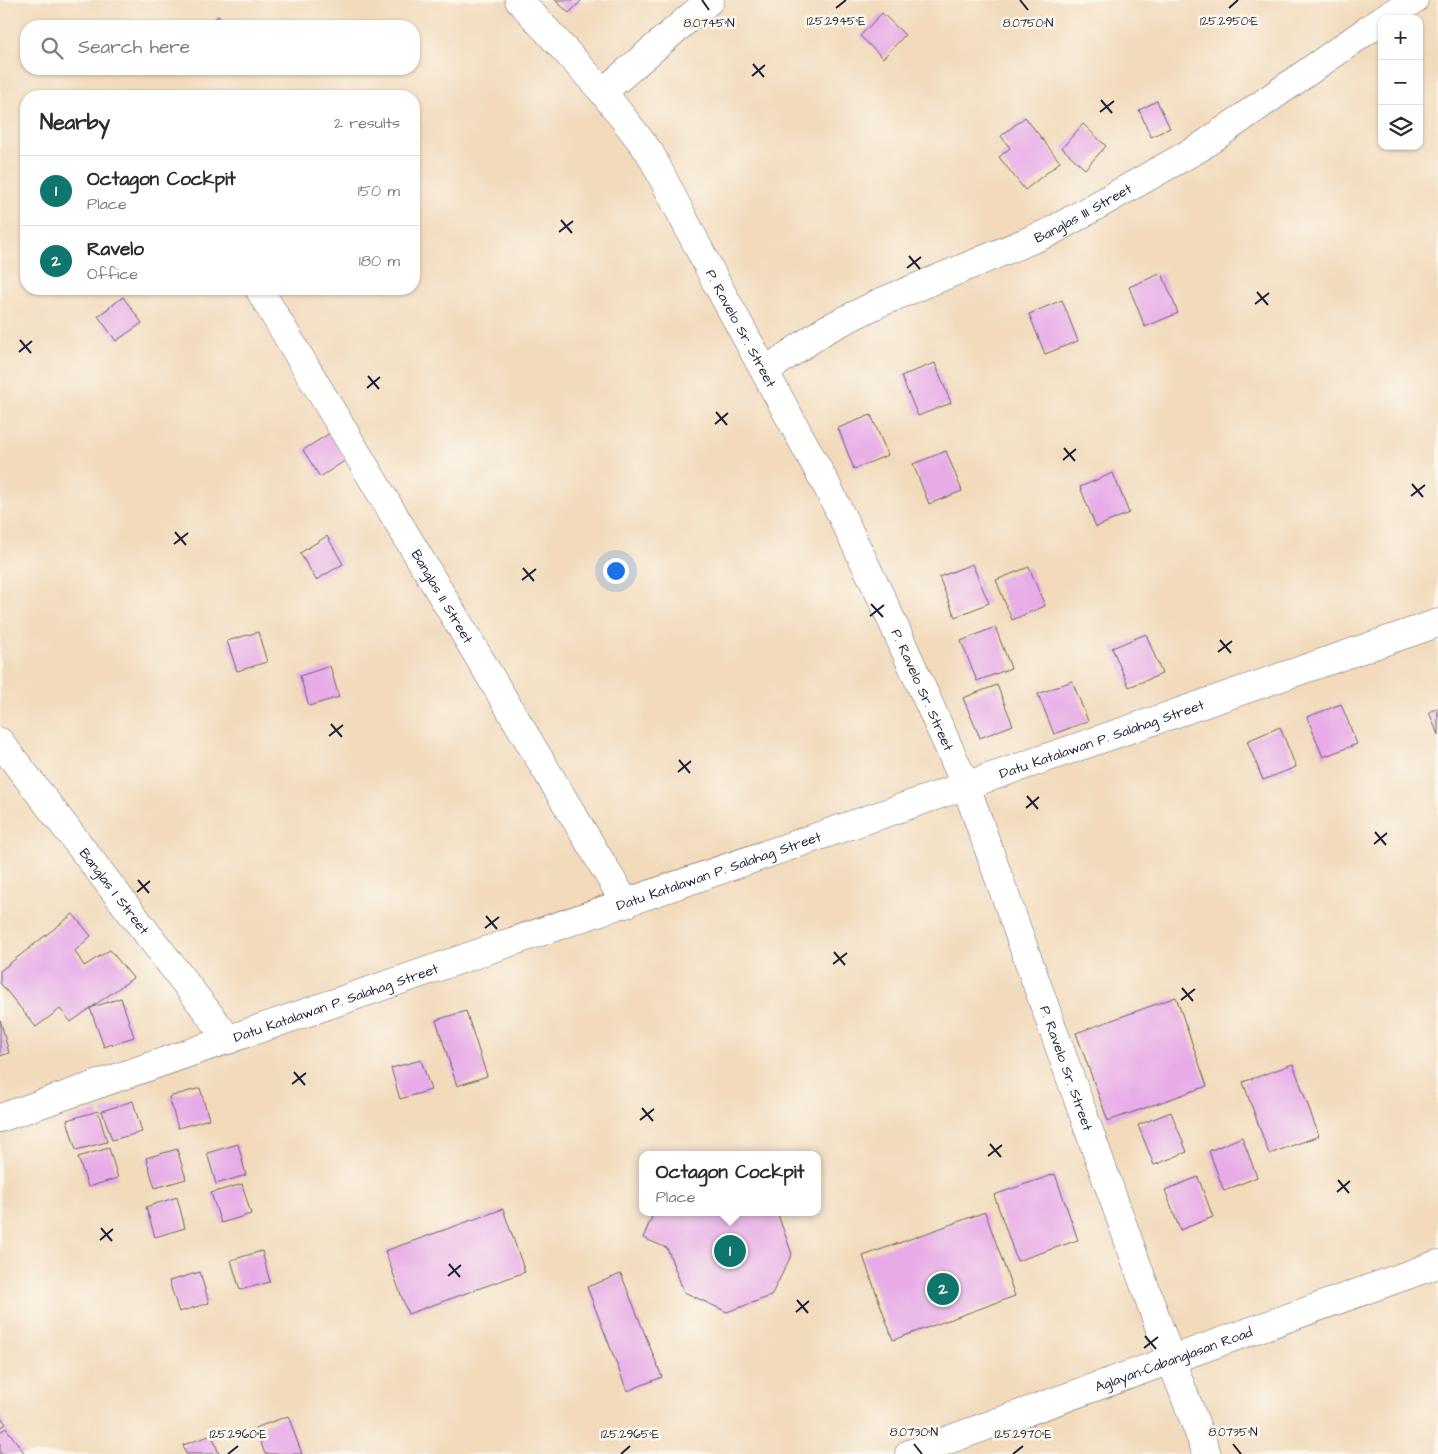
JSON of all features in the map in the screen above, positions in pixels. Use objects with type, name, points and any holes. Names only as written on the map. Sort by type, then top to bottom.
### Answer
[{"type":"street","name":"P. Ravelo Sr. Street","points":[[519,0],[603,92],[650,152],[716,282],[828,488],[882,599],[966,786],[1171,1360],[1207,1454]]},
{"type":"street","points":[[603,92],[710,0]]},
{"type":"street","name":"Banglas III Street","points":[[1390,15],[1414,0]]},
{"type":"street","name":"Banglas III Street","points":[[765,371],[825,330],[879,303],[1050,232],[1199,148],[1378,23]]},
{"type":"street","name":"Banglas II Street","points":[[263,295],[626,904]]},
{"type":"street","name":"Datu Katalawan P. Salahag Street","points":[[0,1118],[1438,623]]},
{"type":"street","name":"Banglas I Street","points":[[0,742],[229,1040]]},
{"type":"street","name":"Aglayan-Cabanglasan Road","points":[[909,1454],[1438,1264]]},
{"type":"building","points":[[555,0],[582,0],[569,13]]},
{"type":"building","points":[[882,13],[905,35],[883,58],[860,36]]},
{"type":"building","points":[[218,16],[222,20],[214,20]]},
{"type":"building","points":[[1157,101],[1170,128],[1151,137],[1139,110]]},
{"type":"building","points":[[1025,117],[1060,162],[1025,190],[999,157],[1010,148],[1001,136]]},
{"type":"building","points":[[1083,124],[1106,146],[1085,169],[1062,148]]},
{"type":"building","points":[[1162,273],[1178,313],[1145,327],[1129,287]]},
{"type":"building","points":[[123,297],[142,323],[116,341],[98,316]]},
{"type":"building","points":[[1062,300],[1078,341],[1045,354],[1029,314]]},
{"type":"building","points":[[935,363],[951,403],[918,416],[901,376]]},
{"type":"building","points":[[871,415],[888,455],[854,469],[838,428]]},
{"type":"building","points":[[330,433],[346,460],[320,477],[303,450]]},
{"type":"building","points":[[946,451],[962,491],[929,504],[913,464]]},
{"type":"building","points":[[1113,473],[1129,513],[1096,527],[1080,487]]},
{"type":"building","points":[[327,536],[343,564],[316,580],[300,553]]},
{"type":"building","points":[[972,564],[989,603],[955,617],[939,577]]},
{"type":"building","points":[[1029,567],[1045,606],[1012,620],[996,580]]},
{"type":"building","points":[[995,627],[1011,668],[977,681],[961,641]]},
{"type":"building","points":[[258,632],[267,662],[237,671],[227,641]]},
{"type":"building","points":[[1146,634],[1162,674],[1129,687],[1112,648]]},
{"type":"building","points":[[330,666],[339,697],[309,706],[300,676]]},
{"type":"building","points":[[1072,681],[1088,721],[1054,734],[1038,694]]},
{"type":"building","points":[[997,685],[1013,725],[980,738],[963,698]]},
{"type":"building","points":[[1341,704],[1357,744],[1323,757],[1307,717]]},
{"type":"building","points":[[1438,708],[1438,735],[1429,712]]},
{"type":"building","points":[[1280,727],[1296,767],[1263,780],[1247,741]]},
{"type":"building","points":[[73,914],[91,936],[75,951],[84,966],[110,950],[133,978],[71,1022],[60,1009],[36,1027],[0,983],[0,971]]},
{"type":"building","points":[[1176,997],[1207,1086],[1108,1121],[1076,1033]]},
{"type":"building","points":[[121,998],[134,1037],[104,1047],[90,1008]]},
{"type":"building","points":[[466,1011],[487,1076],[457,1086],[436,1020]]},
{"type":"building","points":[[0,1019],[9,1053],[0,1056]]},
{"type":"building","points":[[421,1060],[431,1090],[400,1099],[391,1068]]},
{"type":"building","points":[[1293,1064],[1319,1136],[1269,1154],[1243,1082]]},
{"type":"building","points":[[200,1088],[209,1119],[178,1128],[169,1097]]},
{"type":"building","points":[[133,1101],[142,1132],[112,1140],[102,1111]]},
{"type":"building","points":[[98,1111],[107,1142],[76,1150],[67,1120]]},
{"type":"building","points":[[1171,1112],[1187,1152],[1154,1165],[1138,1125]]},
{"type":"building","points":[[1242,1137],[1257,1177],[1224,1191],[1209,1151]]},
{"type":"building","points":[[238,1144],[246,1175],[216,1184],[207,1153]]},
{"type":"building","points":[[109,1148],[118,1178],[88,1187],[78,1157]]},
{"type":"building","points":[[177,1149],[186,1179],[155,1188],[146,1158]]},
{"type":"building","points":[[1055,1174],[1078,1240],[1017,1261],[994,1195]]},
{"type":"building","points":[[1198,1177],[1213,1217],[1180,1230],[1165,1190]]},
{"type":"building","points":[[242,1184],[251,1214],[221,1223],[211,1193]]},
{"type":"building","points":[[177,1197],[185,1228],[155,1237],[146,1207]]},
{"type":"building","points":[[503,1209],[525,1272],[408,1314],[385,1251]]},
{"type":"building","points":[[985,1212],[1015,1296],[893,1340],[863,1256]]},
{"type":"building","points":[[652,1216],[778,1216],[792,1254],[771,1296],[727,1312],[684,1292],[667,1248],[643,1238]]},
{"type":"building","points":[[262,1251],[270,1282],[240,1290],[231,1260]]},
{"type":"building","points":[[200,1272],[209,1303],[179,1312],[169,1281]]},
{"type":"building","points":[[621,1274],[662,1377],[627,1391],[587,1287]]},
{"type":"building","points":[[0,1416],[6,1424],[0,1428]]},
{"type":"building","points":[[288,1416],[302,1454],[265,1454],[255,1428]]},
{"type":"building","points":[[6,1428],[25,1454],[0,1454],[0,1432]]},
{"type":"building","points":[[212,1435],[219,1454],[186,1454],[183,1445]]},
{"type":"place","name":"Octagon Cockpit","points":[[730,1251]]},
{"type":"place","name":"Ravelo","points":[[943,1289]]}]
